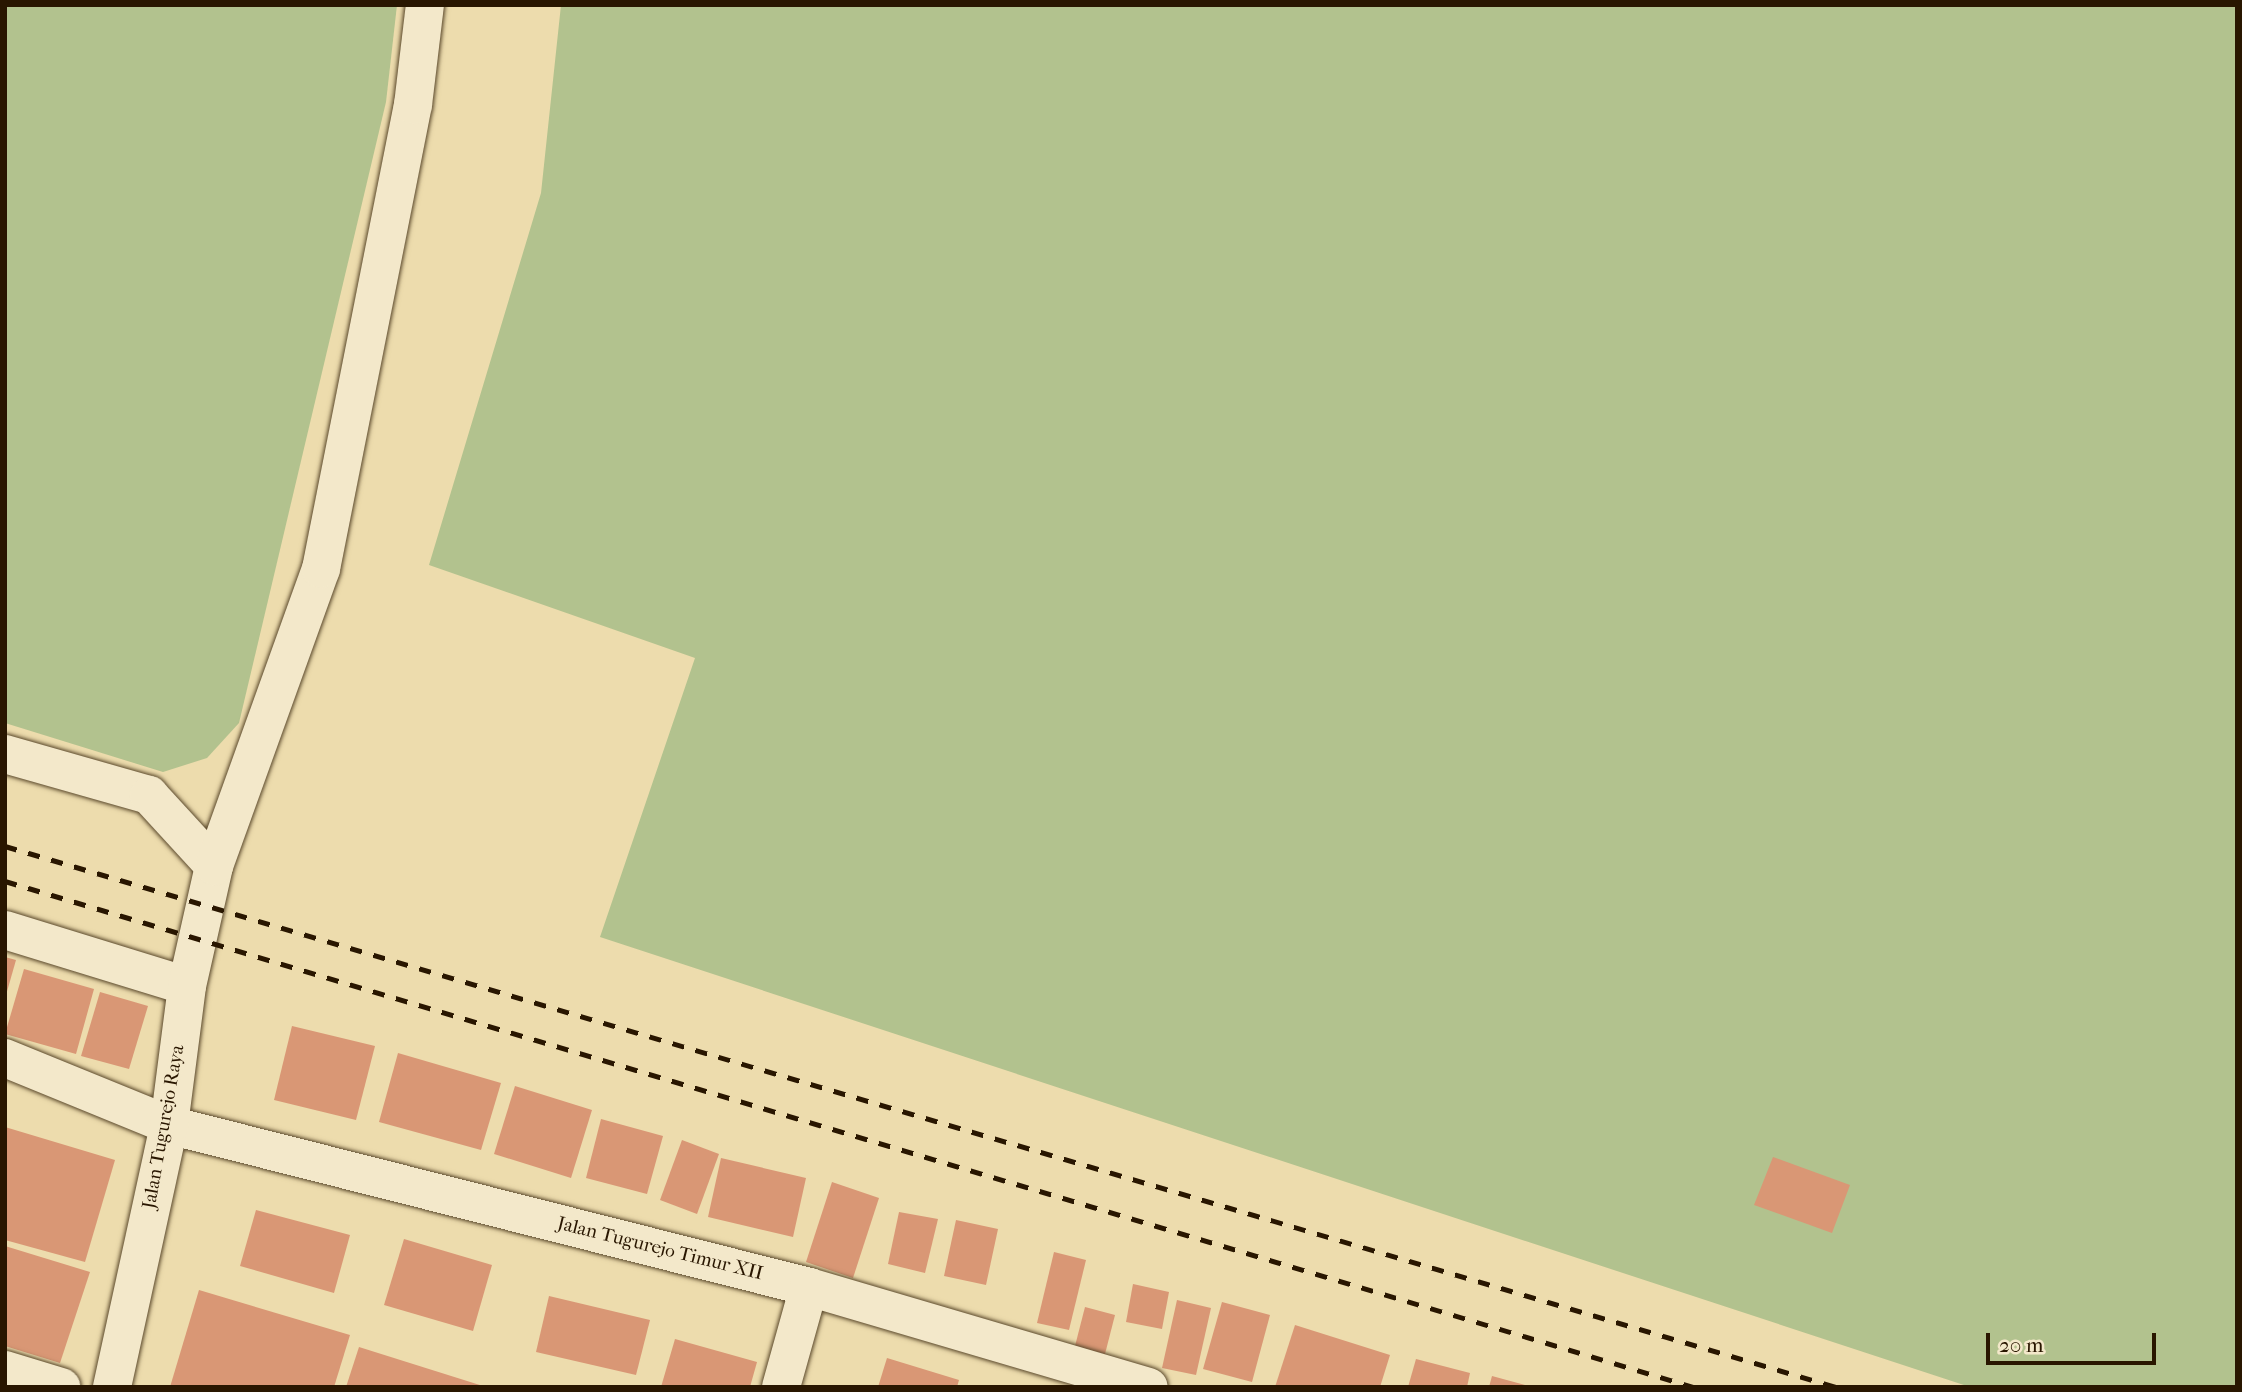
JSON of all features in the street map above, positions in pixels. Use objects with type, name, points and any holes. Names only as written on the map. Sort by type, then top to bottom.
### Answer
[{"type":"street","name":"Jalan Tugurejo Raya","points":[[111,1387],[169,1125],[187,986],[214,866],[321,569],[413,105],[425,5]]},
{"type":"street","points":[[5,754],[149,795],[214,866]]},
{"type":"street","points":[[5,930],[187,986]]},
{"type":"street","name":"Jalan Tugurejo Timur XII","points":[[5,1058],[169,1125],[809,1287],[1149,1387]]},
{"type":"street","points":[[781,1387],[809,1287]]},
{"type":"street","points":[[5,1370],[61,1387]]},
{"type":"green space","points":[[5,5],[397,5],[386,102],[239,723],[207,758],[163,772],[5,723]]},
{"type":"green space","points":[[561,5],[2237,5],[2237,1387],[1970,1387],[600,937],[695,658],[429,565],[541,193]]},
{"type":"building","points":[[5,957],[16,960],[6,995],[5,995]]},
{"type":"building","points":[[24,969],[94,989],[76,1054],[5,1034]]},
{"type":"building","points":[[100,992],[148,1006],[129,1069],[81,1056]]},
{"type":"building","points":[[292,1026],[375,1046],[356,1120],[274,1100]]},
{"type":"building","points":[[398,1053],[501,1083],[481,1150],[379,1122]]},
{"type":"building","points":[[515,1086],[592,1110],[571,1178],[494,1154]]},
{"type":"building","points":[[601,1119],[663,1136],[647,1194],[586,1178]]},
{"type":"building","points":[[5,1127],[115,1160],[85,1262],[5,1240]]},
{"type":"building","points":[[682,1140],[719,1154],[697,1214],[660,1200]]},
{"type":"building","points":[[1773,1157],[1850,1185],[1832,1233],[1754,1205]]},
{"type":"building","points":[[721,1158],[806,1178],[793,1237],[708,1217]]},
{"type":"building","points":[[832,1182],[879,1198],[853,1278],[806,1262]]},
{"type":"building","points":[[256,1210],[350,1235],[334,1293],[240,1266]]},
{"type":"building","points":[[899,1212],[938,1219],[925,1273],[888,1264]]},
{"type":"building","points":[[956,1220],[998,1229],[986,1285],[944,1276]]},
{"type":"building","points":[[404,1239],[492,1265],[473,1331],[384,1305]]},
{"type":"building","points":[[5,1246],[90,1272],[60,1363],[5,1346]]},
{"type":"building","points":[[1054,1252],[1086,1260],[1069,1330],[1037,1323]]},
{"type":"building","points":[[1133,1284],[1169,1292],[1162,1329],[1126,1322]]},
{"type":"building","points":[[199,1290],[350,1335],[334,1387],[170,1387]]},
{"type":"building","points":[[549,1296],[650,1320],[636,1375],[536,1352]]},
{"type":"building","points":[[1177,1300],[1211,1308],[1196,1375],[1162,1368]]},
{"type":"building","points":[[1222,1302],[1270,1315],[1252,1382],[1203,1369]]},
{"type":"building","points":[[1085,1307],[1115,1315],[1105,1354],[1075,1346]]},
{"type":"building","points":[[1295,1325],[1390,1355],[1380,1387],[1275,1387]]},
{"type":"building","points":[[675,1339],[757,1362],[750,1387],[661,1387]]},
{"type":"building","points":[[359,1347],[483,1386],[346,1387]]},
{"type":"building","points":[[887,1358],[959,1380],[957,1387],[878,1387]]},
{"type":"building","points":[[1416,1359],[1470,1373],[1467,1387],[1408,1387]]},
{"type":"building","points":[[1492,1376],[1529,1386],[1529,1387],[1489,1387]]},
{"type":"railway","points":[[5,846],[1836,1387]]},
{"type":"railway","points":[[5,881],[1694,1387]]}]
